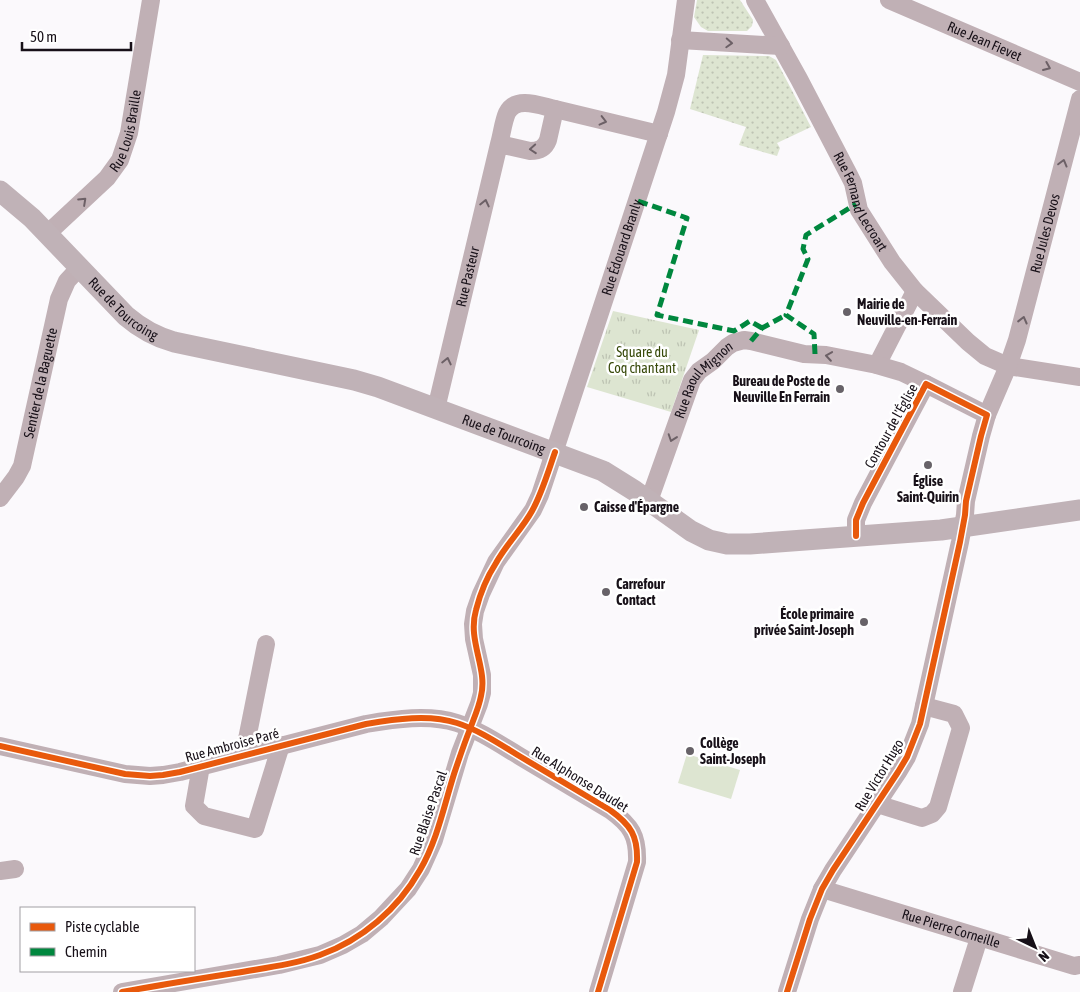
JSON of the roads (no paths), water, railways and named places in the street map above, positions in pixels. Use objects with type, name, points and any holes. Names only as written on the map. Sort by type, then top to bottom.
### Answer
[{"type":"main road","name":"Rue de Tourcoing","points":[[0,191],[23,210],[126,316],[138,326],[166,340],[354,380],[378,387],[603,471],[691,531],[719,543],[781,542],[963,528],[1080,510]]},
{"type":"street","name":"Rue Louis Braille","points":[[47,234],[112,173],[120,160],[129,133],[152,0]]},
{"type":"street","name":"Rue Édouard Branly","points":[[555,452],[674,85],[686,0]]},
{"type":"street","name":"Rue Fernand Lecroart","points":[[754,0],[781,46],[849,174],[859,210],[892,262],[916,291],[970,344],[985,356],[1008,366],[1080,377]]},
{"type":"street","name":"Rue Jean Fievet","points":[[889,0],[1080,82]]},
{"type":"street","points":[[680,40],[781,46]]},
{"type":"street","name":"Rue Jules Devos","points":[[1008,366],[1017,340],[1080,99]]},
{"type":"street","name":"Rue Pasteur","points":[[436,409],[507,113],[515,105],[526,103],[659,134]]},
{"type":"street","points":[[499,144],[530,151],[543,148],[548,140],[555,110]]},
{"type":"street","name":"Sentier de la Baguette","points":[[0,498],[22,466],[59,299],[67,281],[78,268]]},
{"type":"street","points":[[877,365],[916,291]]},
{"type":"street","name":"Rue Raoul Mignon","points":[[649,502],[692,380],[699,371],[733,343],[751,341],[804,354],[826,355],[877,365]]},
{"type":"street","name":"Contour de l'Église","points":[[877,365],[900,372],[987,415]]},
{"type":"street","points":[[963,528],[966,501],[981,436],[987,415],[1008,366]]},
{"type":"street","name":"Contour de l'Église","points":[[856,536],[856,520],[863,503],[926,384]]},
{"type":"street","name":"Rue Blaise Pascal","points":[[122,992],[160,989],[310,958],[343,945],[362,934],[391,909],[408,889],[425,861],[434,840],[460,753],[479,704],[483,685],[474,639],[473,624],[476,611],[488,577],[496,562],[536,503],[555,452]]},
{"type":"street","name":"Rue Victor Hugo","points":[[787,992],[810,919],[822,889],[907,757],[917,733],[963,528]]},
{"type":"street","points":[[244,754],[266,644]]},
{"type":"street","points":[[877,804],[922,818],[932,814],[938,807],[961,728],[954,714],[924,706]]},
{"type":"street","name":"Rue Ambroise Paré","points":[[0,746],[125,774],[150,776],[163,775],[201,766],[373,722],[429,719],[457,723],[470,729]]},
{"type":"street","name":"Rue Alphonse Daudet","points":[[470,729],[610,810],[631,828],[636,839],[637,862],[598,992]]},
{"type":"street","points":[[201,766],[194,806],[204,816],[255,829],[281,745]]},
{"type":"street","name":"Rue Pierre Corneille","points":[[822,889],[1074,966],[1080,965]]},
{"type":"street","points":[[962,992],[979,938]]},
{"type":"place","name":"Mairie de Neuville-en-Ferrain","points":[[847,312]]},
{"type":"place","name":"Bureau de Poste de Neuville En Ferrain","points":[[840,389]]},
{"type":"place","name":"Église Saint-Quirin","points":[[928,465]]},
{"type":"place","name":"Caisse d'Épargne","points":[[584,507]]},
{"type":"place","name":"Carrefour Contact","points":[[606,592]]},
{"type":"place","name":"École primaire privée Saint-Joseph","points":[[864,622]]},
{"type":"place","name":"Collège Saint-Joseph","points":[[690,751]]},
{"type":"park label","name":"Square du Coq chantant","points":[[642,360]]}]
